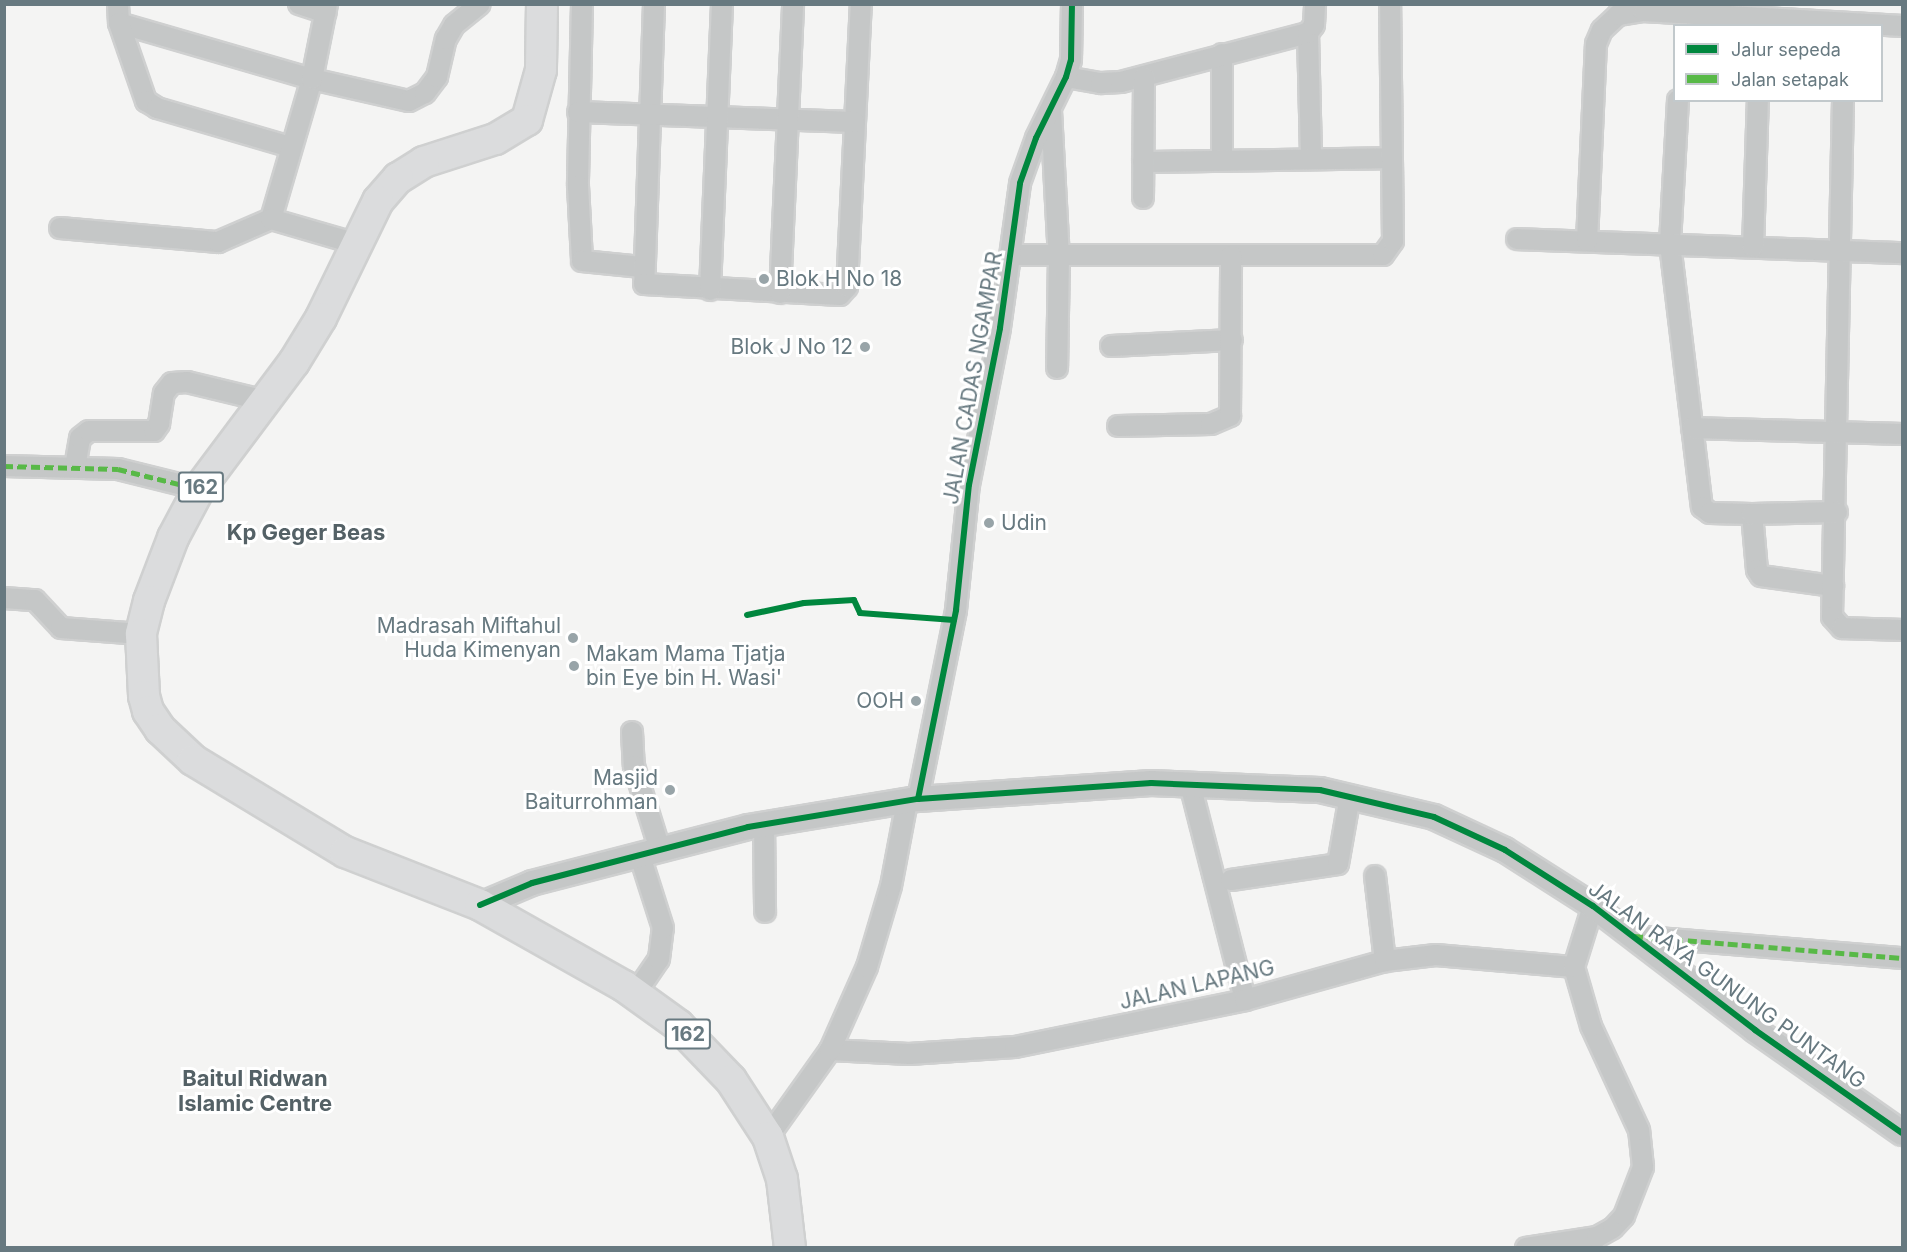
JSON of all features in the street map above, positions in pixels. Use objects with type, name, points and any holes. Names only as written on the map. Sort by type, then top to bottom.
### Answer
[{"type":"main road","name":"162","points":[[542,4],[541,70],[526,120],[495,139],[424,162],[398,178],[378,201],[321,318],[266,401],[199,489],[159,570],[141,634],[141,677],[148,711],[173,746],[345,852],[480,905],[635,994],[703,1048],[731,1080],[768,1137],[784,1190],[790,1248]]},
{"type":"street","points":[[271,219],[290,147],[312,80],[327,9],[299,4]]},
{"type":"street","points":[[119,14],[312,80],[409,101],[426,93],[437,76],[446,39],[454,25],[480,4]]},
{"type":"street","points":[[582,4],[578,112],[582,261],[642,267]]},
{"type":"street","points":[[654,4],[647,114],[642,267],[644,284],[710,290],[840,295],[847,287],[861,4]]},
{"type":"street","points":[[710,290],[715,116],[722,4]]},
{"type":"street","points":[[780,293],[793,4]]},
{"type":"street","name":"JALAN CADAS NGAMPAR","points":[[768,1137],[830,1050],[867,967],[881,922],[956,610],[969,485],[1012,255],[1024,164],[1066,77],[1071,60],[1072,4]]},
{"type":"street","points":[[1311,159],[1308,33],[1314,25],[1315,4]]},
{"type":"street","points":[[1012,255],[1059,257],[1383,255],[1393,241],[1390,4]]},
{"type":"street","points":[[1587,241],[1596,44],[1599,34],[1618,10],[1644,8],[1682,20],[1770,17],[1855,19],[1902,26]]},
{"type":"street","points":[[119,14],[146,101],[157,108],[290,147]]},
{"type":"street","points":[[1066,77],[1101,83],[1144,77],[1222,54],[1308,33]]},
{"type":"street","points":[[1222,54],[1222,160]]},
{"type":"street","points":[[1143,198],[1144,77]]},
{"type":"street","points":[[1678,102],[1670,244],[1702,507],[1710,513],[1837,512]]},
{"type":"street","points":[[1753,247],[1758,102]]},
{"type":"street","points":[[1843,102],[1838,250],[1837,512],[1832,617],[1842,628],[1902,630]]},
{"type":"street","points":[[1051,111],[1059,257],[1058,368]]},
{"type":"street","points":[[578,112],[854,122]]},
{"type":"street","points":[[1143,162],[1392,158]]},
{"type":"street","points":[[60,228],[218,242],[271,219],[357,244]]},
{"type":"street","points":[[1517,239],[1902,253]]},
{"type":"street","points":[[1118,426],[1211,423],[1226,419],[1232,411],[1231,256]]},
{"type":"street","points":[[1111,346],[1232,340]]},
{"type":"street","points":[[75,467],[80,438],[89,431],[154,431],[159,424],[164,393],[172,383],[187,382],[266,401]]},
{"type":"street","points":[[1692,428],[1837,434],[1902,434]]},
{"type":"street","points":[[4,466],[75,467],[139,472],[199,489]]},
{"type":"street","points":[[1752,514],[1757,570],[1761,576],[1833,586]]},
{"type":"street","points":[[4,598],[35,600],[62,628],[141,634]]},
{"type":"street","points":[[632,732],[634,766],[663,928],[659,959],[635,994]]},
{"type":"street","points":[[1190,784],[1245,1000]]},
{"type":"street","name":"JALAN RAYA GUNUNG PUNTANG","points":[[480,905],[531,883],[764,824],[912,800],[1067,787],[1190,784],[1320,790],[1434,817],[1505,850],[1593,906],[1755,1030],[1902,1133]]},
{"type":"street","points":[[1231,880],[1338,864],[1350,796]]},
{"type":"street","points":[[764,824],[765,912]]},
{"type":"street","points":[[1375,876],[1385,961]]},
{"type":"street","points":[[1526,1248],[1597,1237],[1613,1228],[1624,1216],[1643,1167],[1639,1130],[1590,1026],[1574,968],[1593,906]]},
{"type":"street","points":[[1634,936],[1902,958]]},
{"type":"street","name":"JALAN LAPANG","points":[[830,1050],[909,1054],[1015,1047],[1245,1000],[1385,961],[1436,955],[1574,968]]},
{"type":"marked path","points":[[4,466],[118,469],[199,489]]},
{"type":"marked path","points":[[1634,936],[1902,958]]},
{"type":"cycle path","points":[[918,799],[956,610],[969,485],[1000,328],[1020,183],[1036,138],[1066,77],[1071,60],[1072,4]]},
{"type":"cycle path","points":[[747,615],[804,603],[854,600],[860,613],[954,620]]},
{"type":"cycle path","points":[[480,905],[532,883],[748,827],[918,799],[1151,783],[1320,790],[1434,817],[1505,850],[1593,906],[1755,1030],[1902,1133]]},
{"type":"place","name":"Blok H No 18","points":[[764,279]]},
{"type":"place","name":"Blok J No 12","points":[[865,347]]},
{"type":"place","name":"Udin","points":[[989,523]]},
{"type":"place","name":"Madrasah Miftahul Huda Kimenyan","points":[[573,638]]},
{"type":"place","name":"Makam Mama Tjatja bin Eye bin H. Wasi'","points":[[574,666]]},
{"type":"place","name":"OOH","points":[[916,701]]},
{"type":"place","name":"Masjid Baiturrohman","points":[[670,790]]},
{"type":"district","name":"Kp Geger Beas","points":[[306,533]]},
{"type":"district","name":"Baitul Ridwan Islamic Centre","points":[[255,1090]]}]
